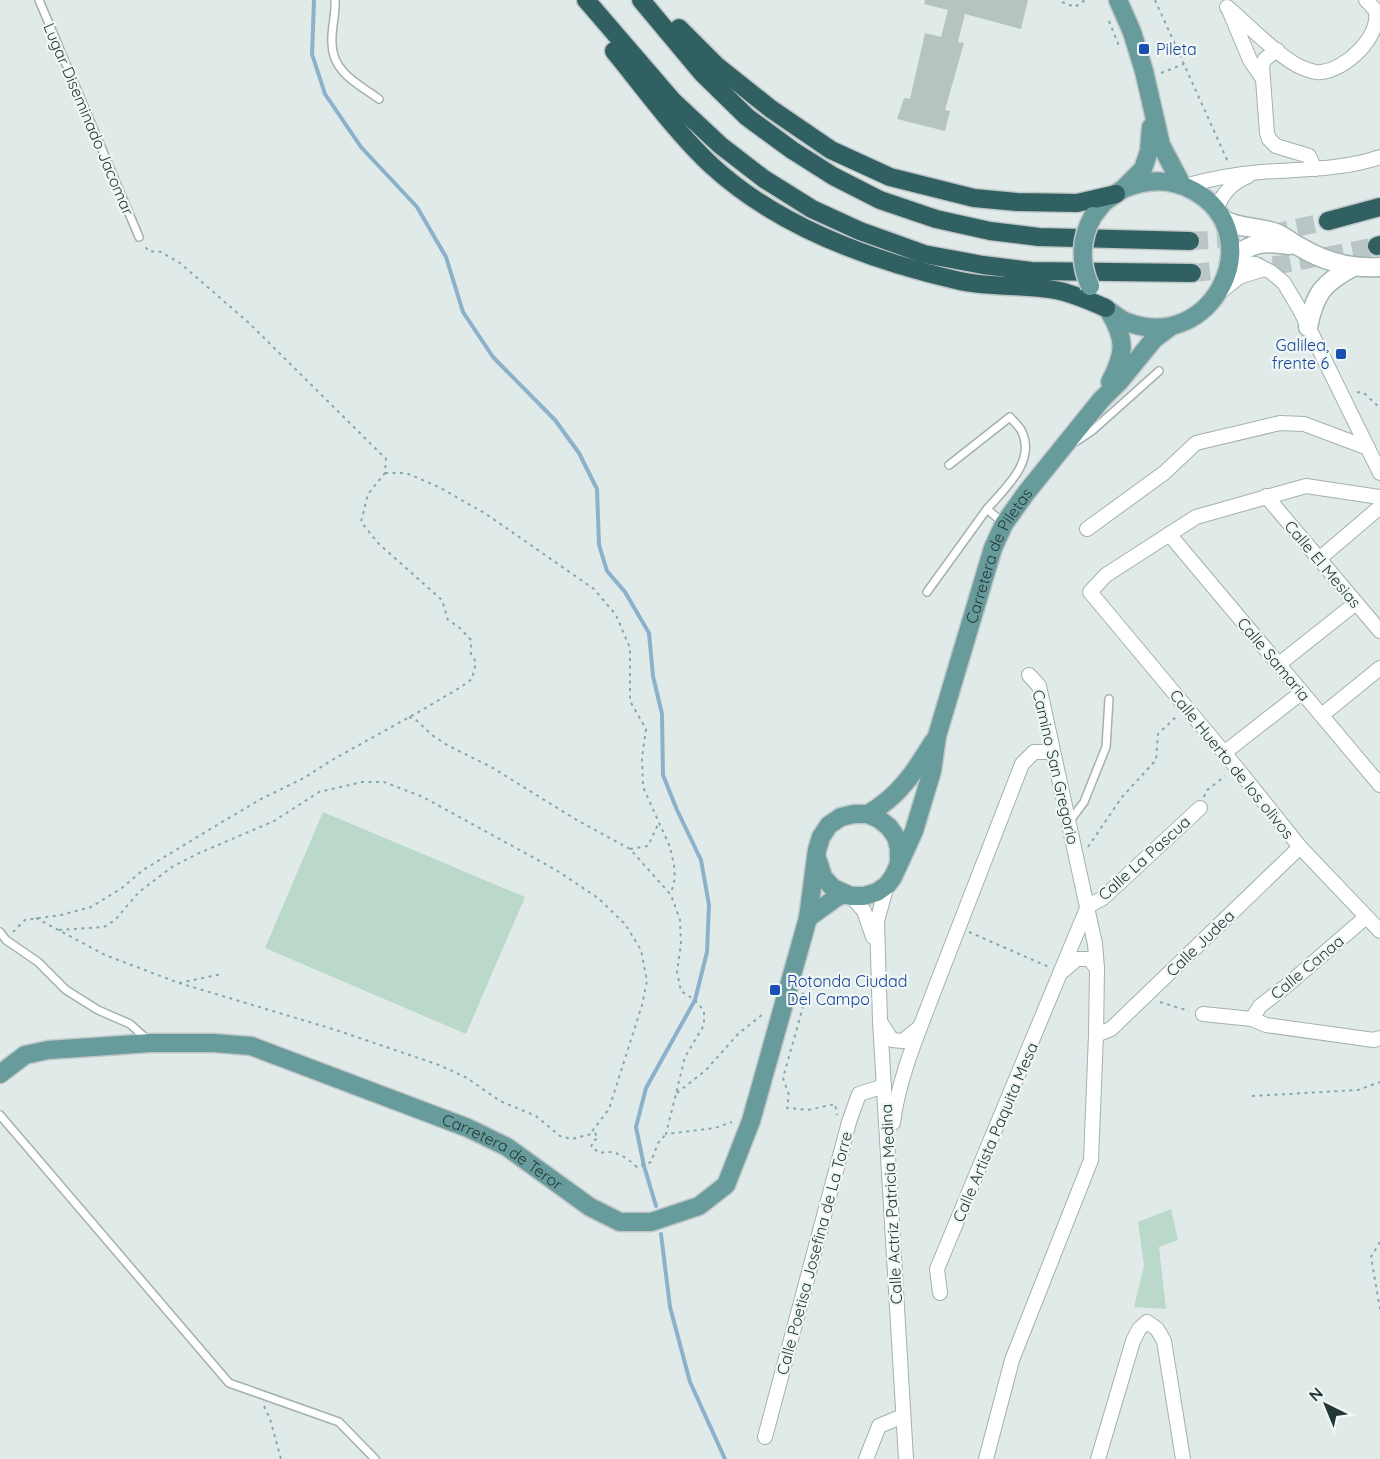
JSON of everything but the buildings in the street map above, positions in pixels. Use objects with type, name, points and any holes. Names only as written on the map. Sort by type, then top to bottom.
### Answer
[{"type":"highway","points":[[573,0],[684,137],[712,166],[748,194],[808,230],[858,252],[921,272],[978,285],[1068,293],[1107,309]]},
{"type":"highway","points":[[586,0],[674,101],[720,146],[764,179],[803,203],[860,231],[924,254],[983,265],[1031,271],[1192,273]]},
{"type":"highway","points":[[641,0],[702,73],[747,117],[833,176],[880,200],[936,219],[990,231],[1039,237],[1190,241]]},
{"type":"highway","points":[[655,0],[682,33],[717,66],[771,109],[831,150],[890,177],[974,198],[1017,202],[1077,203],[1119,191]]},
{"type":"highway","points":[[1328,221],[1380,207]]},
{"type":"main road","points":[[1121,7],[1132,32],[1144,71],[1161,145],[1183,185]]},
{"type":"main road","points":[[1101,400],[1117,369],[1122,349],[1119,327],[1094,295],[1086,277],[1082,257],[1084,237],[1093,216],[1104,202],[1135,178],[1147,161],[1152,107]]},
{"type":"main road","points":[[1101,400],[1154,339],[1170,327],[1189,320],[1206,309],[1219,293],[1226,278],[1229,260],[1227,233],[1219,215],[1201,195],[1183,185],[1162,181],[1141,182],[1119,191]]},
{"type":"main road","points":[[1107,309],[1126,322],[1148,327],[1170,327]]},
{"type":"main road","name":"Carretera de Piletas","points":[[937,736],[993,548],[1004,524],[1101,400]]},
{"type":"main road","points":[[868,814],[882,806],[899,791],[913,775],[937,736]]},
{"type":"main road","points":[[808,918],[837,897],[864,896],[877,892],[894,877],[914,831],[932,771],[937,736]]},
{"type":"main road","points":[[848,895],[832,888],[823,877],[818,864],[817,850],[821,837],[829,825],[841,817],[868,814],[879,819],[896,837],[899,861]]},
{"type":"main road","name":"Carretera de Teror","points":[[0,1074],[25,1055],[48,1050],[151,1043],[214,1043],[251,1046],[468,1128],[507,1147],[590,1207],[620,1222],[651,1222],[699,1206],[726,1185],[751,1121],[808,918],[817,850]]},
{"type":"street","points":[[1226,3],[1277,50],[1302,68],[1321,72],[1356,56],[1372,43],[1378,29],[1377,12],[1366,0]]},
{"type":"street","points":[[1226,3],[1250,60],[1263,79]]},
{"type":"street","points":[[1277,50],[1265,59],[1262,66],[1267,133],[1276,146],[1309,156],[1315,169]]},
{"type":"street","points":[[1183,185],[1227,176],[1363,163],[1380,157]]},
{"type":"street","points":[[1263,172],[1231,185],[1220,200],[1219,215],[1236,226],[1258,228],[1278,234],[1296,246],[1331,263],[1353,267],[1380,267]]},
{"type":"street","points":[[1229,260],[1260,243],[1296,246]]},
{"type":"street","points":[[1229,260],[1255,264],[1284,283],[1380,473]]},
{"type":"street","points":[[1308,327],[1312,307],[1319,292],[1330,280],[1353,267]]},
{"type":"street","points":[[1219,293],[1239,277],[1264,269]]},
{"type":"street","points":[[1087,529],[1164,473],[1196,443],[1281,423],[1304,424],[1368,448]]},
{"type":"street","points":[[1168,534],[1197,517],[1306,486],[1380,496]]},
{"type":"street","name":"Calle El Mesias","points":[[1266,496],[1380,631]]},
{"type":"street","points":[[1319,559],[1380,507]]},
{"type":"street","name":"Calle Huerto de los olivos","points":[[1168,534],[1106,575],[1090,592],[1236,766],[1300,847],[1380,931]]},
{"type":"street","name":"Calle Samaria","points":[[1168,534],[1380,785]]},
{"type":"street","points":[[1279,664],[1356,603]]},
{"type":"street","points":[[1322,715],[1380,668]]},
{"type":"street","name":"Camino San Gregorio","points":[[986,1459],[1012,1360],[1091,1160],[1097,968],[1088,906],[1039,687],[1029,675]]},
{"type":"street","points":[[1224,753],[1302,692]]},
{"type":"street","points":[[888,1161],[895,1103],[921,1026],[1022,764],[1034,752],[1052,752]]},
{"type":"street","name":"Calle La Pascua","points":[[1088,906],[1103,898],[1200,808]]},
{"type":"street","name":"Calle Judea","points":[[1096,1035],[1112,1029],[1300,847]]},
{"type":"street","name":"Calle Actriz Patricia Medina","points":[[887,885],[877,921],[880,1021],[906,1459]]},
{"type":"street","name":"Calle Actriz Patricia Medina","points":[[848,895],[864,911],[878,950]]},
{"type":"street","name":"Calle Artista Paquita Mesa","points":[[940,1293],[937,1269],[1088,906]]},
{"type":"street","name":"Calle Canaa","points":[[1252,1018],[1260,1006],[1366,917]]},
{"type":"street","points":[[1062,972],[1077,959],[1089,959],[1097,968]]},
{"type":"street","points":[[1203,1014],[1252,1018],[1266,1025],[1374,1040],[1380,1038]]},
{"type":"street","points":[[880,1021],[892,1040],[903,1041],[921,1026]]},
{"type":"street","name":"Calle Poetisa Josefina de La Torre","points":[[765,1437],[849,1122],[860,1094],[884,1086]]},
{"type":"street","points":[[1098,1459],[1133,1341],[1139,1329],[1147,1322],[1157,1329],[1164,1341],[1183,1459]]},
{"type":"street","points":[[866,1459],[879,1426],[903,1416]]},
{"type":"lane","name":"Lugar Diseminado Jacomar","points":[[39,0],[139,237]]},
{"type":"lane","points":[[335,0],[333,57],[343,73],[379,99]]},
{"type":"lane","points":[[1111,0],[1121,7]]},
{"type":"lane","points":[[1058,453],[1093,430],[1159,370]]},
{"type":"lane","points":[[927,592],[987,509],[1020,469],[1025,448],[1022,432],[1010,417],[949,465]]},
{"type":"lane","points":[[987,509],[1004,524]]},
{"type":"lane","points":[[1069,822],[1084,802],[1106,747],[1109,699]]},
{"type":"lane","points":[[0,932],[6,940],[38,962],[66,990],[98,1010],[130,1024],[151,1043]]},
{"type":"lane","points":[[0,1115],[229,1383],[339,1422],[375,1459]]},
{"type":"path","points":[[1062,2],[1075,7],[1085,0]]},
{"type":"path","points":[[1155,0],[1227,160],[1227,176]]},
{"type":"path","points":[[6,940],[25,920],[61,915],[91,907],[122,888],[143,870],[217,825],[261,799],[304,778],[332,759],[461,687],[472,679],[477,663],[471,654],[471,640],[460,628],[448,620],[442,600],[379,544],[361,522],[368,494],[385,473],[386,459],[288,361],[180,264],[161,252],[148,251],[139,237]]},
{"type":"path","points":[[1339,390],[1364,393],[1380,408]]},
{"type":"path","points":[[385,473],[406,473],[439,487],[486,514],[594,589],[616,615],[630,648],[630,702],[646,729],[642,758],[643,787],[670,847],[674,865],[675,878],[671,895]]},
{"type":"path","name":"Camino San Gregorio","points":[[1078,862],[1122,797],[1156,760],[1158,734],[1186,708]]},
{"type":"path","points":[[36,918],[105,955],[179,983],[336,1030],[439,1065],[467,1078],[500,1101],[536,1116],[560,1136],[572,1139],[595,1133],[598,1138],[593,1141],[591,1147],[600,1153],[610,1151],[626,1157],[637,1167],[651,1162],[658,1143],[666,1134],[685,1057],[704,1025],[704,1011],[695,1000],[681,991],[677,972],[681,944],[680,920],[671,895],[630,849],[575,819],[493,768],[447,745],[415,719],[409,717]]},
{"type":"path","points":[[1200,808],[1206,791],[1236,766]]},
{"type":"path","points":[[59,930],[104,927],[115,920],[139,892],[172,867],[274,821],[319,792],[362,782],[384,782],[423,797],[556,870],[598,898],[625,924],[641,950],[647,981],[642,1005],[609,1108],[590,1134]]},
{"type":"path","points":[[630,849],[648,846],[659,821]]},
{"type":"path","points":[[958,928],[1062,972]]},
{"type":"path","points":[[179,983],[222,974]]},
{"type":"path","points":[[1143,997],[1203,1014]]},
{"type":"path","points":[[1252,1096],[1358,1090],[1380,1082]]},
{"type":"path","points":[[666,1134],[715,1128],[729,1122],[751,1121]]},
{"type":"path","points":[[1380,1242],[1371,1257],[1380,1309]]},
{"type":"path","points":[[257,1393],[270,1419],[281,1459]]},
{"type":"green space","points":[[323,812],[525,897],[466,1034],[265,948]]},
{"type":"green space","points":[[1171,1209],[1178,1240],[1159,1247],[1166,1309],[1134,1307],[1144,1266],[1138,1222]]},
{"type":"waterway","points":[[314,0],[312,54],[325,94],[361,147],[417,207],[446,257],[463,312],[493,357],[555,420],[579,453],[597,489],[599,545],[607,571],[625,592],[649,633],[653,676],[662,714],[663,775],[701,860],[709,905],[707,952],[695,1000],[646,1088],[636,1127],[644,1166],[656,1206]]},
{"type":"waterway","points":[[661,1234],[670,1307],[690,1382],[725,1459]]},
{"type":"tunnel","points":[[1190,241],[1255,237],[1328,221]]},
{"type":"tunnel","points":[[1192,273],[1285,264],[1377,246]]},
{"type":"place","name":"Pileta","points":[[1144,49]]},
{"type":"place","name":"Galilea, frente 6","points":[[1341,354]]},
{"type":"place","name":"Rotonda Ciudad Del Campo","points":[[775,990]]}]
